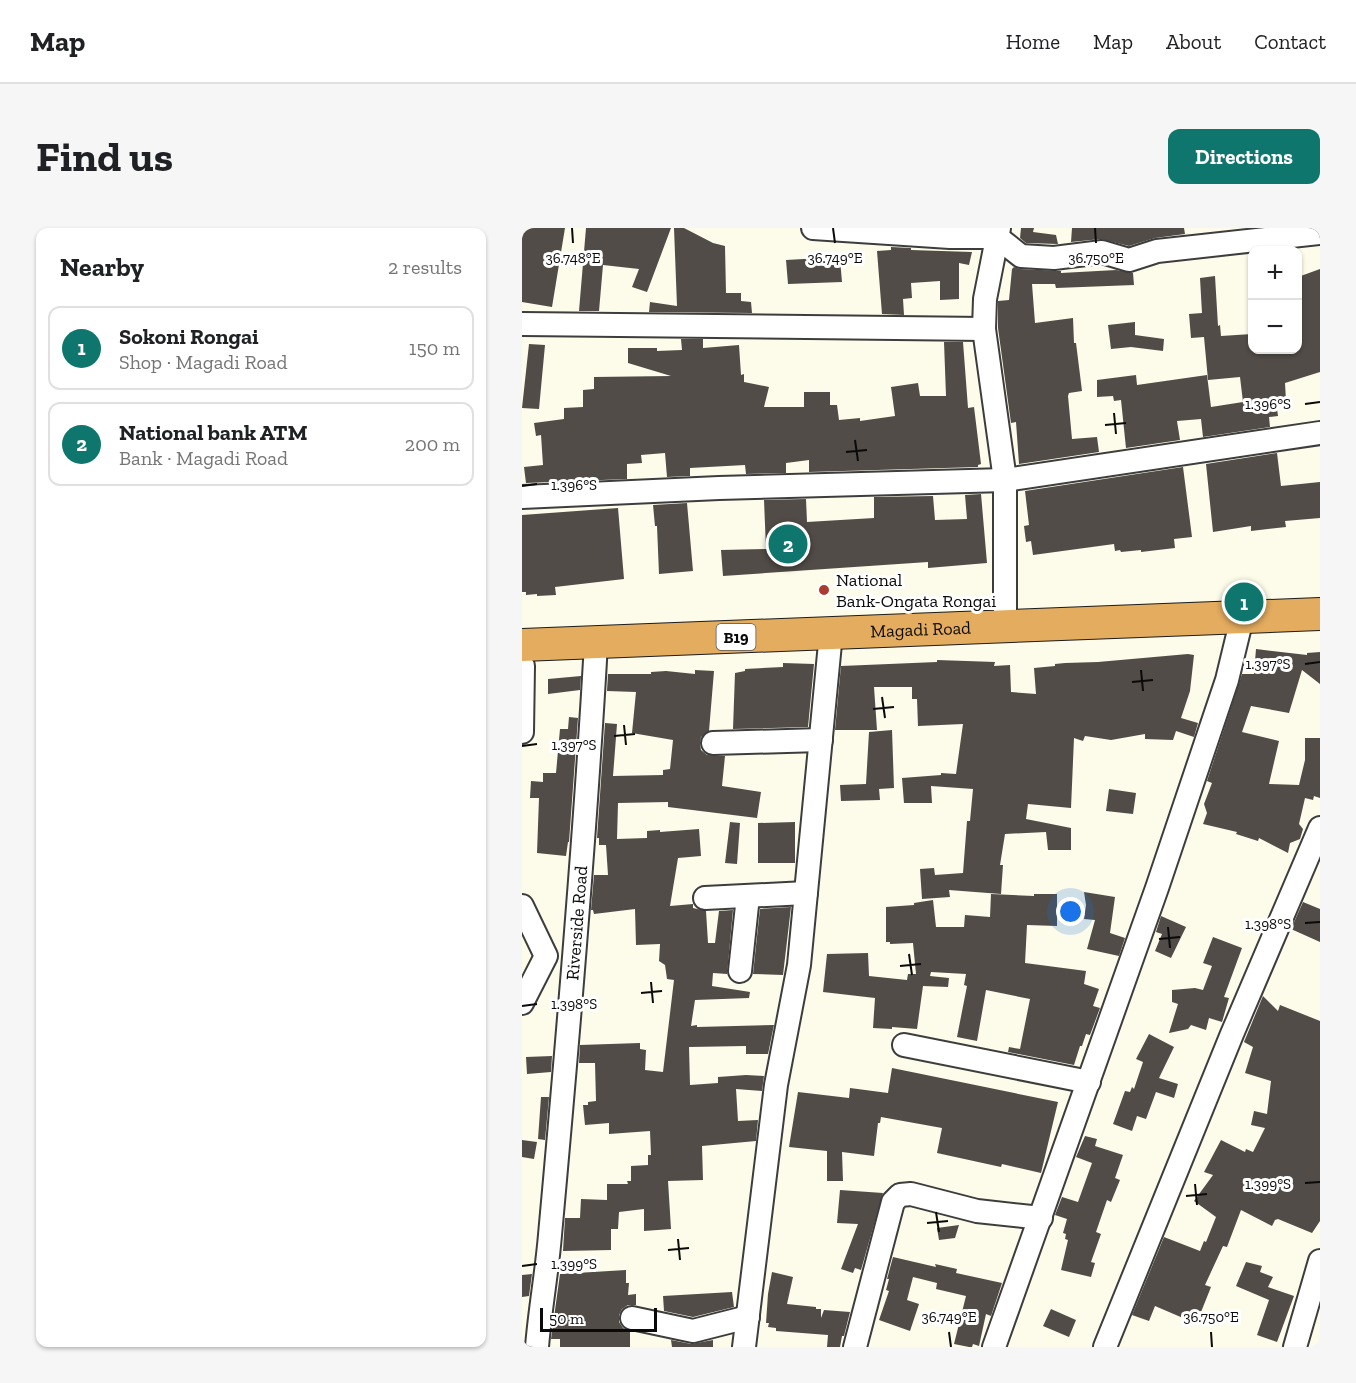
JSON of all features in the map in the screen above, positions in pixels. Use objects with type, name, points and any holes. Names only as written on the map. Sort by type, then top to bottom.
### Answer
[{"type":"highway","name":"Magadi Road","points":[[522,645],[1320,614]]},
{"type":"street","points":[[813,228],[950,237],[998,232]]},
{"type":"street","points":[[998,232],[1022,256],[1054,258],[1102,252],[1129,261],[1157,251],[1320,233]]},
{"type":"street","points":[[998,232],[985,299],[984,329],[1005,480],[1005,625]]},
{"type":"street","points":[[522,324],[984,329]]},
{"type":"street","points":[[522,497],[719,488],[1005,480],[1320,433]]},
{"type":"street","points":[[994,1347],[1089,1082],[1227,680],[1242,618]]},
{"type":"street","points":[[744,1347],[776,1085],[799,965],[831,633]]},
{"type":"street","name":"Riverside Road","points":[[537,1347],[531,1307],[549,1251],[596,643]]},
{"type":"street","points":[[522,732],[523,666]]},
{"type":"street","points":[[713,743],[821,740]]},
{"type":"street","points":[[1105,1347],[1232,1034],[1320,828]]},
{"type":"street","points":[[705,898],[806,893]]},
{"type":"street","points":[[740,971],[748,896]]},
{"type":"street","points":[[522,906],[546,956],[524,998]]},
{"type":"street","points":[[904,1045],[1089,1082]]},
{"type":"street","points":[[855,1347],[893,1202],[900,1195],[911,1194],[977,1210],[1041,1218]]},
{"type":"street","points":[[1295,1347],[1319,1270]]},
{"type":"street","points":[[632,1318],[693,1331],[748,1317]]},
{"type":"building","points":[[522,228],[565,228],[552,307],[522,302]]},
{"type":"building","points":[[586,228],[671,228],[647,292],[632,287],[639,269],[603,265],[599,311],[579,311]]},
{"type":"building","points":[[674,228],[684,228],[713,243],[725,246],[726,293],[741,293],[741,301],[751,302],[752,313],[649,312],[650,302],[677,306]]},
{"type":"building","points":[[1021,228],[1034,228],[1033,232],[1056,235],[1058,244],[1026,243],[1020,238]]},
{"type":"building","points":[[1072,228],[1184,228],[1185,234],[1155,238],[1129,246],[1101,239],[1071,242]]},
{"type":"building","points":[[891,247],[972,252],[969,265],[959,263],[959,299],[940,300],[940,281],[911,283],[912,298],[903,299],[904,315],[882,314],[877,251],[891,250]]},
{"type":"building","points":[[821,258],[821,260],[840,259],[842,282],[788,284],[786,260]]},
{"type":"building","points":[[1014,267],[1061,271],[1061,273],[1116,270],[1133,273],[1134,285],[1056,288],[1055,284],[1032,284],[1035,323],[1073,318],[1074,343],[1076,343],[1082,391],[1069,393],[1068,396],[1072,439],[1097,437],[1099,452],[1019,464],[1016,422],[1011,423],[998,328],[998,301],[1009,300]]},
{"type":"building","points":[[1320,269],[1320,372],[1285,383],[1286,401],[1276,402],[1278,416],[1269,417],[1270,427],[1203,437],[1201,419],[1177,421],[1180,440],[1126,448],[1121,400],[1114,401],[1113,396],[1097,397],[1097,380],[1136,375],[1137,385],[1207,375],[1211,407],[1243,402],[1240,377],[1208,380],[1204,337],[1191,338],[1189,314],[1202,313],[1200,278],[1215,276],[1218,326],[1220,325],[1221,336],[1248,334],[1248,354],[1302,354],[1302,276]]},
{"type":"building","points":[[1135,322],[1135,335],[1164,339],[1163,351],[1131,347],[1111,349],[1108,325]]},
{"type":"building","points":[[681,339],[703,339],[703,348],[739,345],[741,375],[744,374],[744,382],[769,387],[764,407],[804,407],[804,392],[830,392],[830,405],[837,405],[839,420],[860,418],[860,421],[895,416],[891,387],[918,383],[920,396],[946,396],[944,342],[963,342],[968,408],[974,407],[981,464],[978,467],[809,472],[809,460],[786,463],[786,473],[746,474],[745,465],[690,468],[690,476],[667,477],[665,453],[641,455],[642,463],[627,464],[627,479],[526,483],[524,467],[543,465],[541,435],[536,436],[534,423],[564,419],[564,408],[583,407],[583,390],[594,389],[594,377],[671,376],[628,363],[628,348],[657,348],[657,351],[682,350]]},
{"type":"building","points":[[529,344],[545,345],[539,409],[522,408]]},
{"type":"building","points":[[1277,453],[1281,486],[1320,482],[1320,518],[1285,521],[1286,527],[1251,531],[1251,526],[1213,532],[1206,464]]},
{"type":"building","points":[[1183,467],[1192,537],[1174,539],[1175,548],[1121,552],[1120,550],[1115,551],[1114,544],[1033,555],[1031,541],[1026,542],[1024,526],[1029,525],[1025,491]]},
{"type":"building","points":[[981,494],[987,563],[928,568],[928,562],[723,576],[721,550],[766,549],[764,500],[806,499],[807,522],[874,518],[874,497],[933,496],[935,520],[967,519],[965,495]]},
{"type":"building","points":[[687,503],[693,571],[659,574],[657,526],[655,526],[653,505]]},
{"type":"building","points":[[618,508],[624,579],[555,587],[556,595],[537,596],[537,594],[526,595],[526,592],[522,592],[522,515]]},
{"type":"building","points":[[1256,649],[1307,655],[1307,653],[1320,652],[1320,684],[1302,670],[1289,713],[1251,706],[1242,732],[1279,741],[1269,784],[1299,785],[1305,760],[1305,738],[1320,738],[1320,798],[1314,796],[1313,800],[1305,798],[1299,824],[1303,829],[1300,839],[1290,843],[1288,853],[1259,838],[1258,841],[1236,834],[1237,832],[1203,824],[1207,813],[1204,804],[1212,783],[1207,781],[1242,674],[1254,674]]},
{"type":"building","points":[[1194,655],[1190,691],[1181,718],[1198,723],[1194,737],[1176,731],[1173,740],[1145,739],[1145,734],[1111,740],[1085,736],[1083,741],[1074,738],[1071,808],[1028,804],[1026,819],[1071,828],[1071,850],[1048,850],[1046,832],[1005,834],[1000,865],[1003,865],[1001,894],[949,890],[950,897],[922,899],[920,869],[934,868],[935,875],[963,873],[967,821],[970,821],[973,789],[931,786],[932,803],[904,803],[902,778],[941,775],[941,773],[956,774],[963,724],[918,726],[917,699],[912,699],[912,687],[874,687],[877,730],[835,730],[841,666],[937,662],[937,660],[995,662],[994,666],[1010,665],[1011,692],[1036,694],[1034,668],[1065,663]]},
{"type":"building","points":[[783,663],[814,664],[808,727],[733,729],[735,673],[745,671],[745,669],[783,667]]},
{"type":"building","points":[[695,670],[714,671],[709,731],[701,737],[701,750],[707,755],[725,756],[722,786],[761,792],[757,818],[668,807],[668,802],[618,803],[617,839],[647,838],[647,831],[699,829],[701,856],[678,858],[670,906],[693,904],[693,908],[706,911],[708,943],[715,943],[719,911],[733,910],[727,974],[713,973],[712,986],[750,992],[749,998],[695,1000],[691,1026],[774,1025],[768,1054],[746,1054],[746,1046],[689,1047],[690,1085],[718,1083],[718,1077],[764,1076],[762,1091],[736,1089],[738,1121],[758,1120],[756,1141],[702,1146],[703,1180],[668,1181],[671,1229],[644,1231],[644,1209],[619,1212],[618,1229],[611,1229],[611,1250],[563,1251],[565,1218],[580,1218],[581,1199],[607,1200],[607,1184],[628,1184],[627,1181],[631,1181],[631,1166],[648,1165],[648,1155],[651,1155],[650,1131],[609,1134],[609,1123],[585,1125],[583,1105],[596,1101],[595,1063],[579,1063],[580,1045],[640,1043],[640,1049],[646,1050],[645,1070],[663,1072],[674,980],[667,979],[665,965],[659,961],[660,944],[636,945],[635,909],[594,914],[591,910],[594,875],[608,875],[606,845],[599,845],[599,838],[597,838],[605,723],[617,724],[613,776],[663,775],[663,770],[670,769],[673,740],[632,733],[636,692],[607,691],[608,674],[651,674],[651,672],[666,671],[695,674]]},
{"type":"building","points":[[581,676],[580,690],[548,694],[548,679]]},
{"type":"building","points":[[569,717],[578,718],[566,856],[537,853],[539,798],[530,798],[531,781],[543,782],[543,773],[556,773],[560,729],[568,729]]},
{"type":"building","points":[[892,730],[894,788],[879,789],[880,800],[841,801],[840,785],[866,784],[869,732]]},
{"type":"building","points":[[1109,789],[1136,793],[1133,814],[1106,811]]},
{"type":"building","points":[[730,822],[740,823],[737,864],[725,863]]},
{"type":"building","points":[[795,822],[795,863],[758,863],[758,823]]},
{"type":"building","points":[[1084,892],[1115,897],[1110,933],[1125,938],[1119,956],[1087,949],[1095,920],[1084,919],[1086,905]]},
{"type":"building","points":[[991,894],[1034,896],[1034,894],[1057,894],[1057,926],[1027,925],[1025,963],[1086,971],[1084,984],[1099,989],[1093,1006],[1100,1008],[1090,1035],[1086,1034],[1080,1046],[1074,1065],[1008,1052],[1009,1047],[1020,1049],[1030,999],[986,990],[977,1041],[957,1037],[967,986],[964,985],[966,974],[931,972],[930,976],[949,978],[948,987],[923,986],[917,1029],[873,1028],[875,998],[823,992],[827,954],[868,953],[869,976],[907,980],[908,974],[916,974],[913,943],[890,944],[886,942],[886,907],[914,905],[914,903],[933,900],[936,927],[964,927],[965,915],[990,917]]},
{"type":"building","points":[[1303,902],[1320,909],[1320,942],[1291,929]]},
{"type":"building","points":[[791,907],[783,975],[753,974],[760,909]]},
{"type":"building","points":[[1161,916],[1186,927],[1171,958],[1155,951],[1162,934],[1156,932]]},
{"type":"building","points":[[1213,937],[1242,948],[1224,997],[1229,998],[1222,1022],[1209,1018],[1206,1030],[1191,1025],[1188,1029],[1169,1033],[1178,1004],[1172,1002],[1172,990],[1195,988],[1203,990],[1212,966],[1203,963]]},
{"type":"building","points":[[1263,996],[1278,1011],[1280,1005],[1320,1021],[1320,1221],[1312,1233],[1278,1219],[1272,1226],[1241,1210],[1227,1247],[1223,1246],[1205,1285],[1211,1287],[1197,1322],[1155,1306],[1149,1321],[1132,1315],[1164,1237],[1200,1251],[1204,1241],[1206,1242],[1216,1217],[1194,1201],[1213,1175],[1204,1172],[1221,1140],[1245,1152],[1246,1149],[1253,1152],[1265,1128],[1251,1125],[1254,1111],[1267,1114],[1271,1081],[1245,1073],[1253,1047],[1244,1042]]},
{"type":"building","points":[[1149,1034],[1174,1047],[1159,1078],[1178,1084],[1174,1098],[1156,1092],[1146,1119],[1137,1116],[1132,1131],[1113,1124],[1125,1091],[1130,1092],[1132,1087],[1134,1089],[1143,1062],[1136,1059]]},
{"type":"building","points":[[552,1056],[551,1072],[527,1074],[526,1057]]},
{"type":"building","points":[[892,1068],[1058,1102],[1041,1173],[937,1153],[942,1128],[881,1117],[878,1123],[874,1156],[842,1152],[843,1181],[827,1181],[827,1151],[789,1147],[798,1092],[849,1098],[850,1088],[888,1093]]},
{"type":"building","points":[[541,1097],[549,1097],[545,1140],[538,1139]]},
{"type":"building","points":[[1085,1136],[1097,1139],[1095,1146],[1123,1155],[1115,1178],[1120,1180],[1111,1202],[1107,1200],[1096,1232],[1101,1234],[1091,1262],[1095,1263],[1091,1277],[1061,1270],[1068,1240],[1065,1239],[1066,1234],[1063,1233],[1067,1219],[1055,1215],[1062,1197],[1078,1202],[1092,1163],[1076,1157]]},
{"type":"building","points":[[522,1140],[537,1142],[534,1159],[522,1157]]},
{"type":"building","points":[[840,1190],[883,1193],[861,1270],[855,1268],[853,1273],[841,1269],[858,1224],[837,1223]]},
{"type":"building","points":[[959,1225],[955,1238],[939,1240],[937,1228]]},
{"type":"building","points":[[893,1257],[936,1267],[935,1264],[957,1269],[956,1273],[1002,1283],[991,1316],[986,1314],[979,1346],[954,1344],[966,1296],[936,1289],[937,1283],[913,1277],[907,1300],[919,1304],[910,1331],[879,1320],[889,1291],[886,1290],[889,1279],[887,1279]]},
{"type":"building","points":[[1246,1262],[1262,1266],[1260,1272],[1273,1277],[1268,1287],[1294,1296],[1277,1342],[1257,1335],[1269,1300],[1236,1286]]},
{"type":"building","points":[[626,1270],[626,1283],[629,1283],[628,1295],[636,1294],[636,1305],[628,1305],[622,1309],[619,1322],[623,1328],[630,1331],[630,1347],[560,1347],[560,1339],[551,1339],[560,1274]]},
{"type":"building","points":[[772,1272],[793,1277],[787,1304],[821,1309],[821,1318],[824,1310],[850,1312],[840,1347],[827,1347],[828,1335],[776,1331],[776,1328],[768,1327],[769,1323],[766,1323],[768,1294]]},
{"type":"building","points":[[532,1274],[529,1296],[522,1297],[522,1275]]},
{"type":"building","points":[[732,1292],[734,1307],[693,1317],[664,1311],[663,1296]]},
{"type":"building","points":[[1051,1309],[1076,1320],[1069,1337],[1043,1326]]},
{"type":"building","points":[[671,1340],[691,1344],[713,1340],[713,1347],[672,1347]]},
{"type":"place","name":"National bank ATM","points":[[788,544]]},
{"type":"place","name":"National Bank-Ongata Rongai","points":[[824,590]]},
{"type":"place","name":"Sokoni Rongai","points":[[1244,602]]}]
